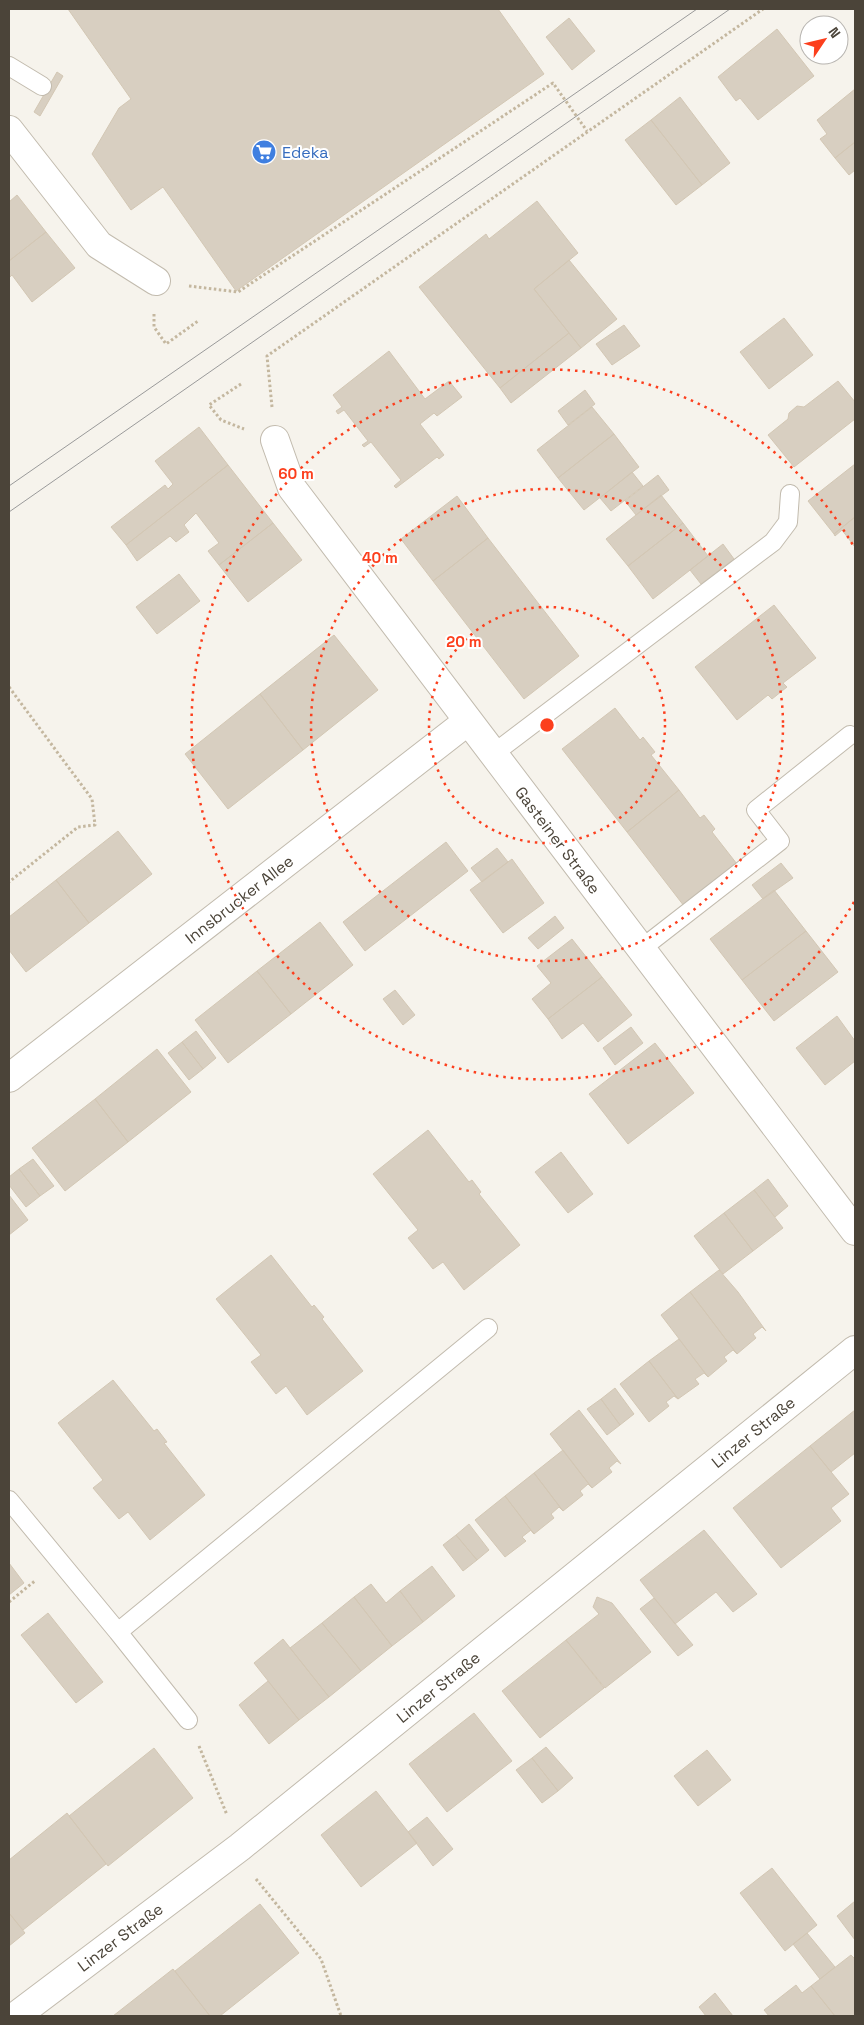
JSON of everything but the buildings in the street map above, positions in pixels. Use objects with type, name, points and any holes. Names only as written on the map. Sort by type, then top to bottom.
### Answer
[{"type":"street","points":[[9,130],[99,245],[156,281]]},
{"type":"street","name":"Gasteiner Straße","points":[[275,440],[292,488],[855,1231]]},
{"type":"street","name":"Innsbrucker Allee","points":[[9,1078],[468,721]]},
{"type":"street","name":"Linzer Straße","points":[[16,2016],[240,1847],[855,1350]]},
{"type":"lane","points":[[9,66],[42,86]]},
{"type":"lane","points":[[494,754],[773,542],[788,522],[790,494]]},
{"type":"lane","points":[[641,949],[780,841],[756,810],[850,735]]},
{"type":"lane","points":[[118,1632],[488,1328]]},
{"type":"lane","points":[[9,1500],[58,1563],[118,1632],[188,1720]]},
{"type":"path","points":[[241,384],[209,405],[221,420],[275,440],[266,356],[586,130],[762,9]]},
{"type":"path","points":[[156,281],[238,292],[553,83],[586,130]]},
{"type":"path","points":[[166,344],[198,322]]},
{"type":"path","points":[[9,687],[92,799],[96,824],[78,827],[9,882]]},
{"type":"path","points":[[9,1602],[58,1563]]},
{"type":"tram line","points":[[9,486],[697,9]]},
{"type":"tram line","points":[[9,512],[730,9]]},
{"type":"place","name":"Edeka","points":[[264,152]]}]
